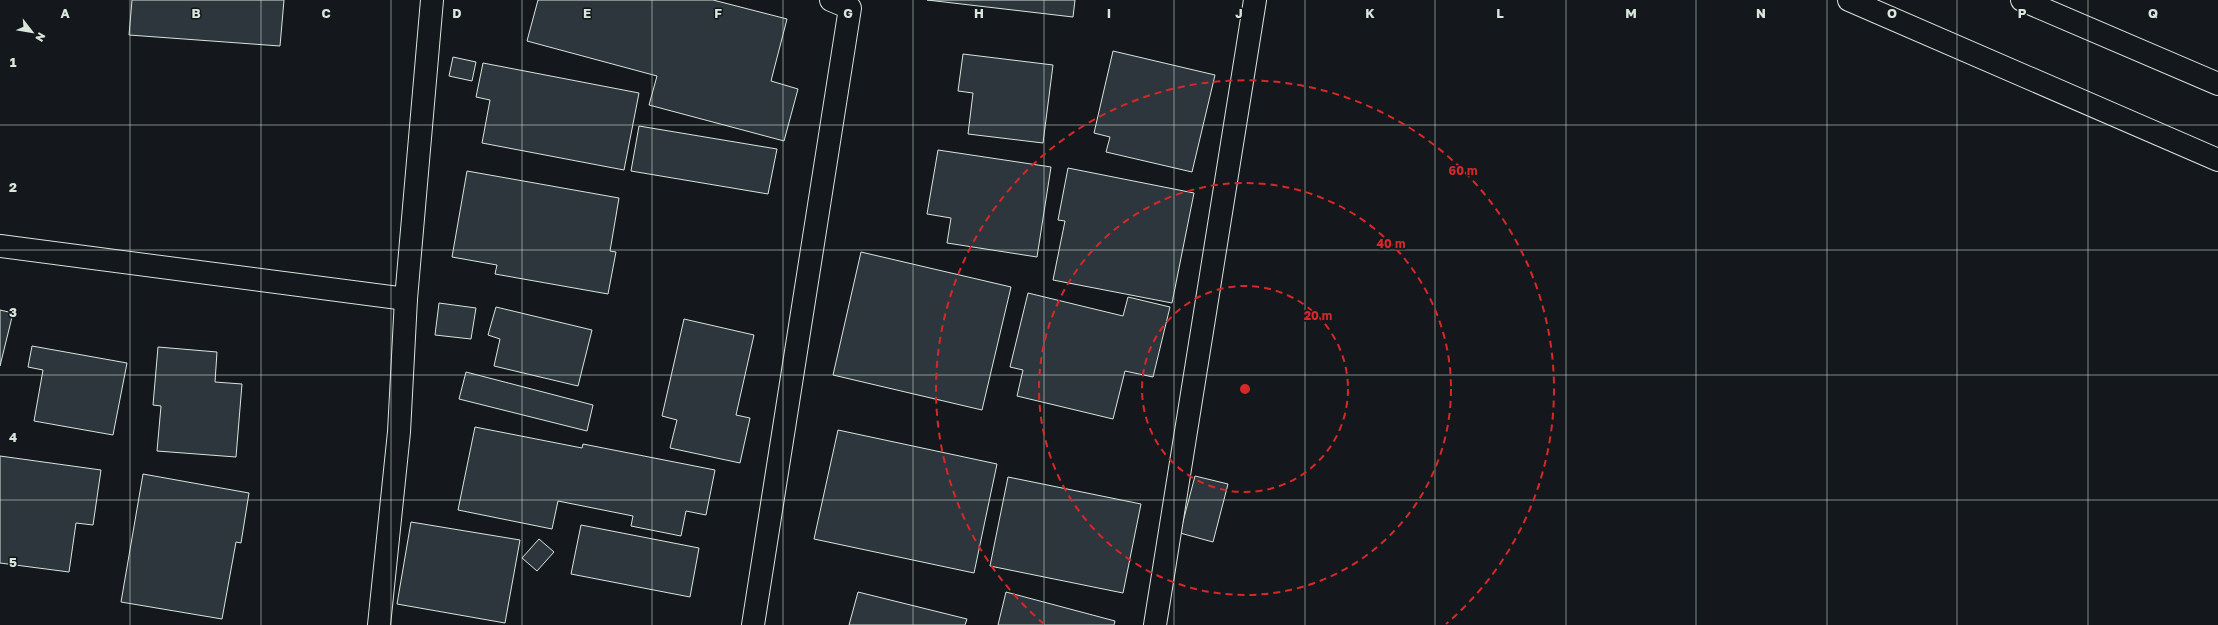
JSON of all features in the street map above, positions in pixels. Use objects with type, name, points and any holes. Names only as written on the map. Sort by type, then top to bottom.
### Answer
[{"type":"street","points":[[379,625],[400,432],[406,299],[432,0]]},
{"type":"street","points":[[1155,625],[1255,0]]},
{"type":"street","points":[[1849,0],[2218,160]]},
{"type":"street","points":[[2022,0],[2218,84]]},
{"type":"street","points":[[754,625],[844,3]]},
{"type":"street","points":[[0,246],[406,299]]},
{"type":"building","points":[[132,0],[284,0],[280,46],[129,35]]},
{"type":"building","points":[[538,0],[713,0],[787,19],[771,81],[798,89],[784,141],[649,105],[657,76],[527,41]]},
{"type":"building","points":[[927,0],[1075,0],[1073,17]]},
{"type":"building","points":[[1113,51],[1215,75],[1192,172],[1106,152],[1110,137],[1094,133]]},
{"type":"building","points":[[963,54],[1053,65],[1043,143],[968,134],[973,93],[958,91]]},
{"type":"building","points":[[453,57],[476,62],[472,81],[449,76]]},
{"type":"building","points":[[483,63],[639,93],[624,170],[482,143],[490,100],[476,97]]},
{"type":"building","points":[[639,126],[777,149],[768,194],[631,171]]},
{"type":"building","points":[[938,150],[1051,167],[1037,257],[947,243],[951,218],[927,214]]},
{"type":"building","points":[[1068,168],[1194,193],[1172,303],[1053,280],[1065,221],[1058,220]]},
{"type":"building","points":[[467,171],[619,198],[610,251],[616,252],[608,294],[495,274],[497,265],[452,257]]},
{"type":"building","points":[[861,252],[1011,287],[982,410],[833,375]]},
{"type":"building","points":[[1028,293],[1123,316],[1128,297],[1170,307],[1153,377],[1125,371],[1113,419],[1017,396],[1023,370],[1010,367]]},
{"type":"building","points":[[439,303],[476,308],[471,339],[435,335]]},
{"type":"building","points":[[496,307],[592,330],[578,386],[494,366],[500,339],[488,335]]},
{"type":"building","points":[[0,310],[13,313],[0,366]]},
{"type":"building","points":[[684,319],[754,335],[736,415],[750,418],[740,463],[670,448],[677,420],[662,416]]},
{"type":"building","points":[[32,346],[127,363],[113,435],[34,421],[43,370],[28,367]]},
{"type":"building","points":[[158,347],[217,352],[215,382],[242,384],[236,457],[157,451],[161,406],[153,405]]},
{"type":"building","points":[[466,372],[593,405],[587,431],[459,399]]},
{"type":"building","points":[[475,427],[582,448],[583,444],[715,470],[706,515],[686,511],[681,536],[631,526],[633,516],[558,501],[552,529],[458,510]]},
{"type":"building","points":[[838,430],[997,464],[974,573],[814,539]]},
{"type":"building","points":[[0,456],[101,470],[93,525],[76,523],[69,572],[0,563]]},
{"type":"building","points":[[143,474],[249,493],[241,543],[236,542],[222,619],[121,602]]},
{"type":"building","points":[[1195,476],[1228,484],[1213,542],[1180,533]]},
{"type":"building","points":[[1008,477],[1141,504],[1123,593],[990,566]]},
{"type":"building","points":[[411,522],[520,540],[505,623],[397,604]]},
{"type":"building","points":[[581,525],[699,548],[690,597],[571,574]]},
{"type":"building","points":[[539,539],[554,552],[537,571],[522,558]]},
{"type":"building","points":[[858,592],[967,619],[965,625],[849,625]]},
{"type":"building","points":[[1006,592],[1115,621],[1114,625],[998,625]]}]
